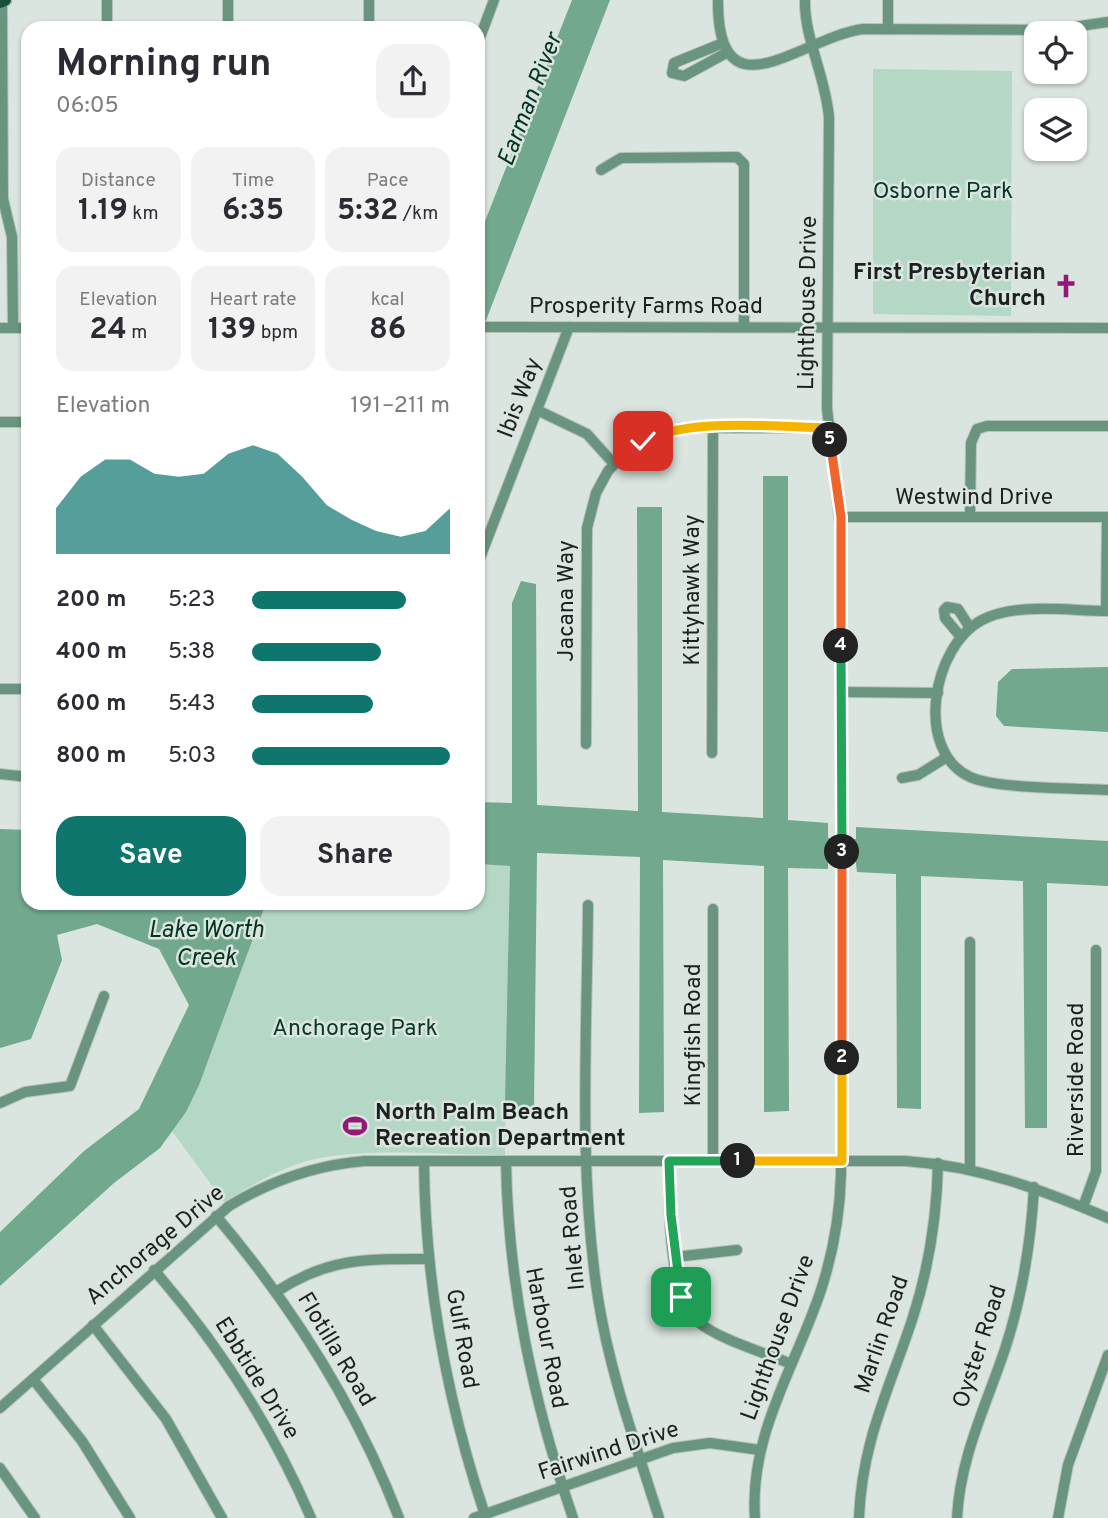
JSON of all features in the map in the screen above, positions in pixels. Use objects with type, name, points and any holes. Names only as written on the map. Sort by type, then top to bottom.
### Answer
[{"type":"street","points":[[107,0],[107,21]]},
{"type":"street","points":[[228,0],[228,21]]},
{"type":"street","points":[[369,0],[369,21]]},
{"type":"street","points":[[485,24],[494,0]]},
{"type":"street","points":[[718,0],[726,48],[741,64],[757,67],[852,30],[1052,30],[1108,22]]},
{"type":"street","name":"Lighthouse Drive","points":[[755,1518],[760,1450],[771,1411],[828,1265],[838,1215],[842,1161],[841,517],[829,428],[829,118],[824,78],[806,23],[805,0]]},
{"type":"street","points":[[887,29],[888,0]]},
{"type":"street","points":[[2,1],[3,199],[12,237],[13,328]]},
{"type":"street","points":[[726,48],[684,76],[672,73],[674,63],[726,48]]},
{"type":"street","points":[[601,170],[621,158],[737,157],[742,160],[744,327]]},
{"type":"street","name":"Prosperity Farms Road","points":[[485,327],[1108,328]]},
{"type":"street","name":"Ibis Way","points":[[485,544],[569,327]]},
{"type":"street","points":[[0,328],[21,328]]},
{"type":"street","points":[[537,410],[587,434],[614,464],[652,436],[681,428],[829,428]]},
{"type":"street","points":[[0,422],[21,422]]},
{"type":"street","points":[[970,517],[971,443],[978,429],[987,426],[1108,426]]},
{"type":"street","name":"Kittyhawk Way","points":[[712,753],[713,427]]},
{"type":"street","name":"Jacana Way","points":[[586,744],[587,528],[596,493],[614,464]]},
{"type":"street","name":"Westwind Drive","points":[[841,517],[1107,517]]},
{"type":"street","points":[[1107,517],[1107,611],[1012,611],[989,617],[960,636],[944,661],[937,693],[938,730],[947,757],[964,774],[981,781],[1108,789]]},
{"type":"street","points":[[960,636],[945,618],[944,610],[947,607],[958,609],[970,628]]},
{"type":"street","points":[[0,689],[21,689]]},
{"type":"street","points":[[841,692],[937,693]]},
{"type":"street","points":[[902,778],[918,775],[947,757]]},
{"type":"street","points":[[1,775],[21,777]]},
{"type":"street","name":"Inlet Road","points":[[587,905],[589,1223],[598,1298],[614,1377],[659,1518]]},
{"type":"street","name":"Kingfish Road","points":[[713,909],[713,1161]]},
{"type":"street","points":[[970,942],[971,1168]]},
{"type":"street","name":"Riverside Road","points":[[1083,1207],[1096,1171],[1096,950]]},
{"type":"street","points":[[0,1103],[25,1092],[70,1086],[104,996]]},
{"type":"street","name":"Gulf Road","points":[[424,1161],[429,1259],[449,1386],[486,1516]]},
{"type":"street","name":"Harbour Road","points":[[506,1161],[509,1240],[519,1324],[537,1406],[573,1518]]},
{"type":"street","points":[[669,1161],[675,1257],[681,1297],[697,1321],[791,1364]]},
{"type":"street","name":"Anchorage Drive","points":[[0,1408],[216,1216],[250,1193],[306,1170],[345,1163],[937,1163],[971,1168],[1034,1187],[1108,1218]]},
{"type":"street","name":"Marlin Road","points":[[859,1518],[864,1468],[875,1418],[913,1316],[928,1261],[936,1205],[937,1163]]},
{"type":"street","name":"Oyster Road","points":[[957,1518],[969,1443],[1005,1348],[1021,1287],[1034,1187]]},
{"type":"street","name":"Flotilla Road","points":[[216,1216],[276,1292],[342,1394],[399,1518]]},
{"type":"street","points":[[675,1257],[737,1250]]},
{"type":"street","points":[[276,1292],[309,1272],[337,1263],[363,1259],[429,1259]]},
{"type":"street","name":"Ebbtide Drive","points":[[154,1270],[198,1322],[244,1389],[284,1459],[311,1518]]},
{"type":"street","points":[[93,1325],[166,1419],[222,1518]]},
{"type":"street","points":[[1058,1518],[1068,1465],[1108,1355]]},
{"type":"street","points":[[33,1379],[82,1441],[130,1518]]},
{"type":"street","name":"Fairwind Drive","points":[[474,1518],[639,1460],[692,1445],[729,1444],[760,1450]]},
{"type":"street","points":[[0,1468],[36,1518]]},
{"type":"green space","name":"Osborne Park","points":[[873,69],[1012,71],[1011,316],[873,314]]},
{"type":"green space","name":"Anchorage Park","points":[[485,864],[510,866],[505,1155],[381,1153],[333,1156],[288,1168],[224,1202],[172,1131],[186,1112],[263,910],[485,910]]},
{"type":"water","points":[[572,0],[610,0],[485,323],[485,221]]},
{"type":"water","points":[[763,476],[788,476],[788,820],[828,823],[828,838],[856,839],[856,827],[1108,841],[1108,886],[1047,883],[1047,1128],[1025,1128],[1023,881],[921,876],[921,1109],[897,1108],[896,874],[857,872],[855,855],[828,855],[828,869],[788,868],[789,1111],[764,1112],[764,866],[663,860],[664,1112],[639,1113],[640,857],[537,853],[534,1110],[521,1111],[505,1103],[510,866],[485,864],[485,802],[512,803],[512,603],[521,581],[536,584],[537,805],[638,811],[637,507],[662,507],[662,812],[763,818]]},
{"type":"water","points":[[1108,667],[1108,732],[1004,726],[996,716],[998,682],[1012,669]]},
{"type":"water","name":"Lake Worth Creek","points":[[0,829],[21,830],[21,910],[263,910],[199,1085],[186,1112],[160,1148],[114,1183],[0,1286],[0,1232],[84,1151],[139,1109],[189,1005],[159,949],[97,924],[57,935],[62,960],[31,1039],[0,1048]]},
{"type":"place","name":"First Presbyterian Church","points":[[1066,286]]},
{"type":"place","name":"North Palm Beach Recreation Department","points":[[355,1126]]},
{"type":"route","points":[[643,441],[666,431],[695,427],[829,428],[841,517],[842,1161],[669,1161],[671,1215],[681,1297]]},
{"type":"water label","name":"Earman River","points":[[531,100]]}]
